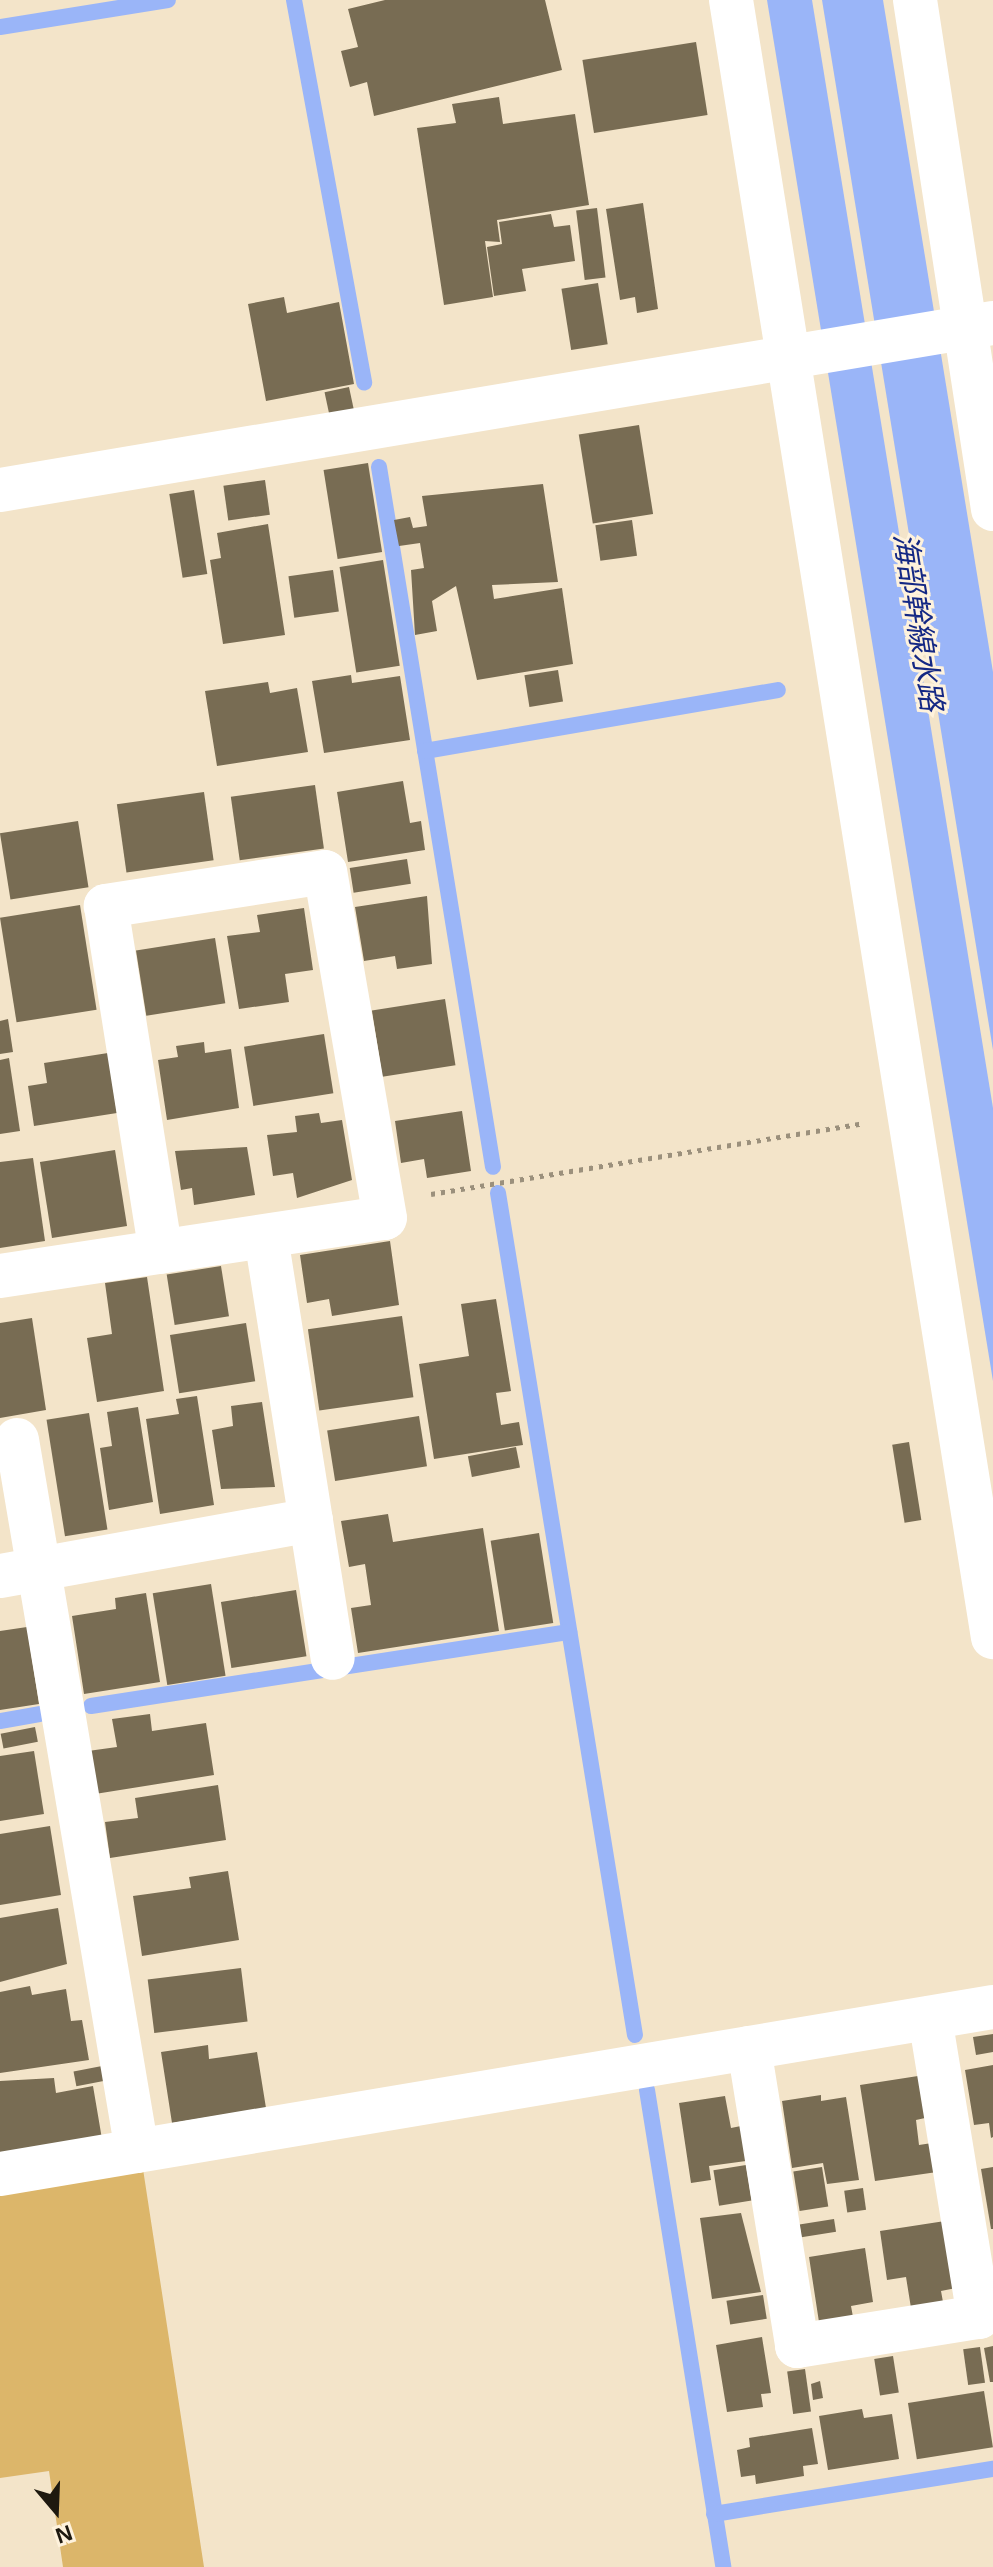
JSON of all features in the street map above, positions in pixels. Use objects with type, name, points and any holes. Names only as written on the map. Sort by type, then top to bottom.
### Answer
[{"type":"street","points":[[731,0],[797,359],[908,1115],[993,1637]]},
{"type":"street","points":[[915,0],[969,326],[993,509]]},
{"type":"street","points":[[0,490],[797,359],[969,326]]},
{"type":"street","points":[[0,1276],[266,1237],[385,1218],[325,872],[106,906],[161,1252]]},
{"type":"street","points":[[266,1237],[333,1658]]},
{"type":"street","points":[[17,1440],[20,1573],[137,2151]]},
{"type":"street","points":[[20,1573],[311,1520]]},
{"type":"street","points":[[0,2174],[993,2007]]},
{"type":"street","points":[[749,2048],[797,2346],[979,2317],[930,2018]]},
{"type":"path","points":[[382,1202],[908,1115]]},
{"type":"shaded area","points":[[143,2169],[204,2567],[63,2567],[49,2471],[0,2478],[0,2194]]},
{"type":"water","points":[[767,0],[812,0],[993,1108],[993,1381]]},
{"type":"water","points":[[822,0],[883,0],[993,672],[993,1050]]},
{"type":"building","points":[[385,0],[545,0],[562,70],[374,116],[367,82],[350,87],[341,51],[358,47],[348,9]]},
{"type":"building","points":[[696,42],[708,115],[594,133],[582,60]]},
{"type":"building","points":[[499,97],[503,124],[575,114],[589,205],[497,220],[500,242],[485,241],[493,297],[444,305],[417,128],[456,123],[452,104]]},
{"type":"building","points":[[643,203],[658,309],[637,313],[635,297],[620,300],[606,209]]},
{"type":"building","points":[[597,208],[606,277],[585,280],[576,211]]},
{"type":"building","points":[[551,214],[554,227],[570,225],[575,261],[522,269],[526,291],[494,296],[487,247],[502,244],[499,222]]},
{"type":"building","points":[[598,283],[608,344],[571,350],[561,289]]},
{"type":"building","points":[[284,297],[287,313],[339,302],[354,384],[266,401],[248,304]]},
{"type":"building","points":[[349,387],[355,415],[331,421],[325,392]]},
{"type":"building","points":[[639,425],[653,514],[593,523],[579,435]]},
{"type":"building","points":[[368,463],[382,552],[338,559],[324,470]]},
{"type":"building","points":[[265,480],[270,515],[228,521],[223,486]]},
{"type":"building","points":[[543,484],[558,582],[492,585],[494,599],[562,588],[573,664],[477,680],[456,586],[432,601],[437,631],[415,635],[411,570],[424,568],[420,543],[399,546],[394,520],[410,517],[413,528],[427,526],[422,496]]},
{"type":"building","points":[[194,490],[207,574],[183,578],[169,494]]},
{"type":"building","points":[[632,520],[637,556],[600,561],[595,525]]},
{"type":"building","points":[[268,524],[285,635],[223,644],[210,560],[221,558],[217,533]]},
{"type":"building","points":[[383,560],[400,666],[356,673],[340,567]]},
{"type":"building","points":[[333,570],[339,612],[294,618],[288,576]]},
{"type":"building","points":[[558,670],[563,702],[529,707],[524,675]]},
{"type":"building","points":[[351,675],[352,683],[400,676],[410,740],[324,753],[312,681]]},
{"type":"building","points":[[268,682],[270,693],[297,688],[308,752],[217,766],[205,691]]},
{"type":"building","points":[[403,781],[410,823],[421,821],[425,850],[348,862],[337,792]]},
{"type":"building","points":[[315,785],[324,848],[240,860],[231,797]]},
{"type":"building","points":[[204,792],[214,860],[126,873],[117,804]]},
{"type":"building","points":[[78,821],[88,887],[10,900],[0,833]]},
{"type":"building","points":[[407,859],[411,884],[354,893],[350,868]]},
{"type":"building","points":[[427,896],[432,964],[397,969],[395,956],[364,961],[355,907]]},
{"type":"building","points":[[80,905],[97,1010],[17,1022],[0,918]]},
{"type":"building","points":[[304,908],[313,970],[285,974],[289,1002],[239,1009],[227,936],[260,932],[257,915]]},
{"type":"building","points":[[215,938],[225,1003],[146,1016],[136,951]]},
{"type":"building","points":[[445,999],[455,1065],[382,1077],[372,1011]]},
{"type":"building","points":[[8,1019],[13,1052],[0,1054],[0,1021]]},
{"type":"building","points":[[324,1034],[333,1093],[253,1106],[244,1047]]},
{"type":"building","points":[[204,1042],[205,1053],[231,1049],[239,1108],[167,1120],[158,1060],[178,1057],[176,1046]]},
{"type":"building","points":[[108,1053],[117,1113],[34,1126],[28,1086],[47,1083],[44,1063]]},
{"type":"building","points":[[9,1058],[20,1131],[0,1134],[0,1060]]},
{"type":"building","points":[[462,1111],[471,1171],[427,1178],[424,1159],[401,1163],[395,1121]]},
{"type":"building","points":[[319,1113],[321,1123],[342,1120],[352,1180],[297,1198],[293,1173],[273,1176],[267,1135],[297,1132],[295,1116]]},
{"type":"building","points":[[247,1147],[255,1195],[194,1205],[192,1188],[181,1190],[175,1151]]},
{"type":"building","points":[[115,1150],[127,1226],[52,1238],[40,1162]]},
{"type":"building","points":[[33,1158],[45,1241],[0,1248],[0,1162]]},
{"type":"building","points":[[390,1241],[399,1305],[332,1316],[329,1299],[307,1303],[300,1255]]},
{"type":"building","points":[[221,1266],[229,1316],[175,1325],[167,1275]]},
{"type":"building","points":[[147,1277],[164,1391],[97,1402],[87,1338],[112,1334],[105,1283]]},
{"type":"building","points":[[496,1299],[511,1391],[496,1393],[501,1425],[519,1422],[523,1445],[434,1459],[419,1364],[469,1356],[461,1304]]},
{"type":"building","points":[[402,1316],[413,1397],[319,1410],[308,1329]]},
{"type":"building","points":[[32,1318],[46,1410],[0,1418],[0,1323]]},
{"type":"building","points":[[246,1323],[255,1381],[179,1393],[170,1335]]},
{"type":"building","points":[[197,1396],[214,1505],[160,1514],[146,1419],[179,1414],[176,1399]]},
{"type":"building","points":[[262,1402],[275,1487],[221,1489],[212,1430],[233,1426],[231,1406]]},
{"type":"building","points":[[138,1407],[153,1502],[109,1510],[100,1448],[112,1446],[107,1412]]},
{"type":"building","points":[[89,1413],[107,1530],[65,1536],[47,1420]]},
{"type":"building","points":[[419,1416],[427,1466],[335,1481],[327,1431]]},
{"type":"building","points":[[909,1442],[921,1520],[905,1523],[892,1445]]},
{"type":"building","points":[[516,1447],[520,1468],[472,1477],[468,1456]]},
{"type":"building","points":[[388,1514],[393,1542],[483,1528],[499,1631],[358,1653],[351,1608],[371,1605],[365,1564],[349,1567],[341,1521]]},
{"type":"building","points":[[539,1533],[553,1623],[505,1631],[491,1541]]},
{"type":"building","points":[[211,1584],[226,1676],[167,1685],[153,1593]]},
{"type":"building","points":[[296,1590],[306,1656],[231,1668],[221,1602]]},
{"type":"building","points":[[146,1593],[160,1682],[84,1694],[72,1616],[116,1609],[115,1598]]},
{"type":"building","points":[[27,1627],[39,1704],[0,1710],[0,1631]]},
{"type":"building","points":[[150,1714],[152,1731],[206,1723],[214,1775],[95,1794],[88,1751],[117,1747],[112,1719]]},
{"type":"building","points":[[35,1727],[38,1742],[4,1748],[1,1734]]},
{"type":"building","points":[[34,1751],[44,1814],[0,1821],[0,1756]]},
{"type":"building","points":[[218,1785],[226,1840],[110,1858],[105,1822],[138,1818],[135,1798]]},
{"type":"building","points":[[50,1826],[61,1895],[0,1905],[0,1834]]},
{"type":"building","points":[[228,1871],[239,1940],[142,1956],[133,1896],[191,1888],[189,1877]]},
{"type":"building","points":[[58,1908],[67,1964],[0,1982],[0,1918]]},
{"type":"building","points":[[241,1968],[248,2022],[154,2033],[148,1979]]},
{"type":"building","points":[[30,1986],[32,1995],[66,1989],[71,2021],[82,2020],[89,2060],[0,2073],[0,1992]]},
{"type":"building","points":[[993,2034],[993,2052],[976,2055],[973,2037]]},
{"type":"building","points":[[208,2045],[209,2059],[257,2052],[266,2108],[172,2123],[161,2052]]},
{"type":"building","points":[[993,2065],[991,2138],[989,2123],[974,2125],[965,2070]]},
{"type":"building","points":[[102,2066],[105,2081],[76,2086],[74,2072]]},
{"type":"building","points":[[918,2076],[925,2118],[916,2120],[919,2145],[932,2143],[937,2172],[875,2181],[860,2085]]},
{"type":"building","points":[[54,2078],[56,2093],[93,2086],[102,2139],[0,2155],[0,2081]]},
{"type":"building","points":[[821,2095],[821,2101],[846,2097],[859,2180],[827,2184],[823,2163],[792,2168],[782,2101]]},
{"type":"building","points":[[725,2096],[731,2128],[741,2126],[746,2161],[709,2166],[711,2180],[691,2183],[679,2103]]},
{"type":"building","points":[[746,2165],[752,2201],[719,2206],[713,2170]]},
{"type":"building","points":[[822,2167],[828,2207],[800,2211],[793,2172]]},
{"type":"building","points":[[993,2167],[993,2229],[991,2229],[981,2169]]},
{"type":"building","points":[[863,2188],[866,2210],[847,2212],[844,2191]]},
{"type":"building","points":[[741,2213],[761,2292],[712,2299],[700,2218]]},
{"type":"building","points":[[834,2219],[836,2232],[801,2237],[799,2224]]},
{"type":"building","points":[[945,2221],[956,2288],[941,2291],[943,2302],[911,2308],[906,2277],[887,2280],[880,2231]]},
{"type":"building","points":[[865,2248],[873,2302],[851,2306],[853,2317],[819,2322],[809,2257]]},
{"type":"building","points":[[763,2295],[767,2319],[730,2324],[726,2301]]},
{"type":"building","points":[[762,2337],[771,2393],[761,2394],[763,2407],[727,2412],[716,2345]]},
{"type":"building","points":[[993,2346],[993,2382],[990,2382],[984,2348]]},
{"type":"building","points":[[980,2347],[985,2383],[968,2385],[963,2349]]},
{"type":"building","points":[[893,2356],[899,2393],[880,2396],[874,2359]]},
{"type":"building","points":[[805,2369],[811,2412],[793,2414],[787,2372]]},
{"type":"building","points":[[820,2381],[823,2398],[813,2400],[811,2384]]},
{"type":"building","points":[[984,2391],[993,2447],[917,2459],[908,2403]]},
{"type":"building","points":[[862,2409],[864,2418],[892,2414],[899,2459],[828,2470],[819,2416]]},
{"type":"building","points":[[812,2428],[818,2464],[803,2466],[804,2476],[756,2484],[755,2475],[741,2477],[737,2450],[750,2447],[749,2438]]},
{"type":"waterway","points":[[0,27],[168,0]]},
{"type":"waterway","points":[[294,0],[364,383]]},
{"type":"waterway","points":[[379,467],[493,1167]]},
{"type":"waterway","points":[[425,751],[778,690]]},
{"type":"waterway","points":[[498,1193],[635,2035]]},
{"type":"waterway","points":[[91,1706],[569,1632]]},
{"type":"waterway","points":[[0,1721],[39,1714]]},
{"type":"waterway","points":[[647,2090],[723,2567]]},
{"type":"waterway","points":[[714,2514],[993,2469]]},
{"type":"water label","name":"海部幹線水路","points":[[918,622]]}]
